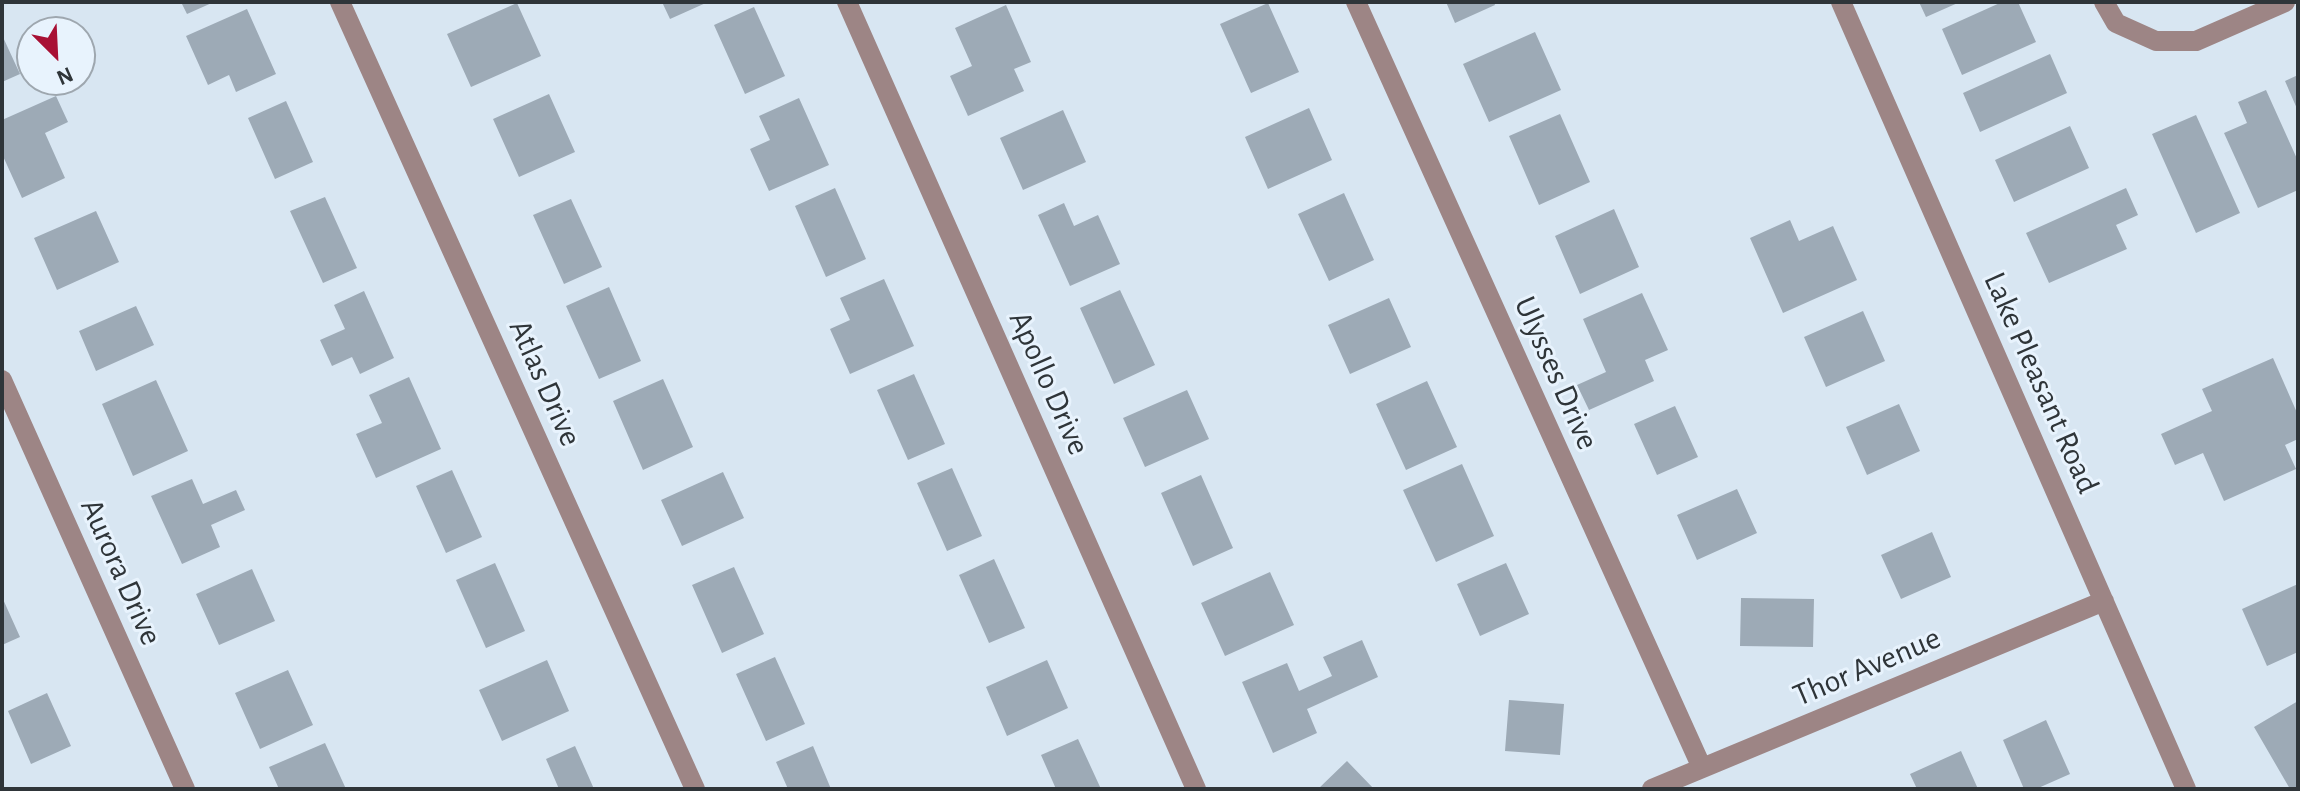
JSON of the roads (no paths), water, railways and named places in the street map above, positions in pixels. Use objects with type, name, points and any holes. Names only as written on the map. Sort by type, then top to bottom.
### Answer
[{"type":"street","name":"Atlas Drive","points":[[340,2],[695,789]]},
{"type":"street","name":"Apollo Drive","points":[[847,2],[1196,789]]},
{"type":"street","name":"Ulysses Drive","points":[[1356,2],[1702,768]]},
{"type":"street","name":"Lake Pleasant Road","points":[[1841,2],[2186,789]]},
{"type":"street","points":[[2104,2],[2116,23],[2156,41],[2196,41],[2285,2]]},
{"type":"street","name":"Aurora Drive","points":[[2,380],[185,789]]},
{"type":"street","name":"Thor Avenue","points":[[1652,789],[2104,601]]}]
